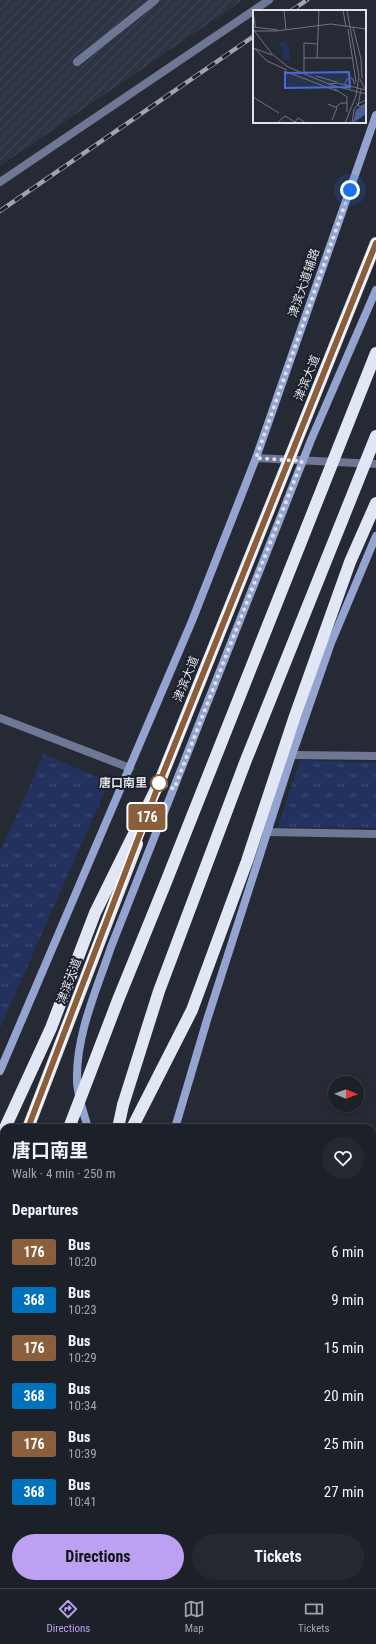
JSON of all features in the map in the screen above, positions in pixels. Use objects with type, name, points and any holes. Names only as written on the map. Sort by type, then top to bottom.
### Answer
[{"type":"highway","name":"津滨大道","points":[[30,1124],[160,781],[376,243]]},
{"type":"highway","points":[[71,1124],[118,1000],[376,353]]},
{"type":"highway","points":[[119,1124],[123,1105],[159,992],[246,760],[376,436]]},
{"type":"highway","points":[[134,1124],[192,1010],[244,868],[295,716],[348,569],[376,503]]},
{"type":"highway","points":[[6,1124],[50,1028],[95,913],[160,781]]},
{"type":"main road","name":"津滨大道辅路","points":[[0,1071],[192,621],[256,458],[376,115]]},
{"type":"main road","points":[[87,1124],[77,1082],[77,1058],[82,1032],[111,946],[302,461],[376,290]]},
{"type":"main road","points":[[176,1124],[207,1020],[292,754],[331,643],[376,536]]},
{"type":"street","points":[[77,62],[155,0]]},
{"type":"street","points":[[0,182],[266,1]]},
{"type":"street","points":[[256,458],[376,464]]},
{"type":"street","points":[[0,718],[130,768]]},
{"type":"street","points":[[292,754],[376,756]]},
{"type":"street","points":[[267,832],[376,834]]},
{"type":"shaded area","points":[[0,0],[243,0],[0,166]]},
{"type":"green space","points":[[44,754],[109,782],[0,1028],[0,852]]},
{"type":"green space","points":[[300,760],[376,763],[376,828],[278,827]]},
{"type":"railway","points":[[292,10],[307,0]]},
{"type":"railway","points":[[0,211],[253,37]]},
{"type":"bus line","name":"176","points":[[29,1124],[50,1067],[111,914],[160,781],[376,243]]},
{"type":"place","name":"唐口南里","points":[[159,783]]},
{"type":"route","points":[[159,783],[174,789],[302,461],[256,458],[350,190]]}]
